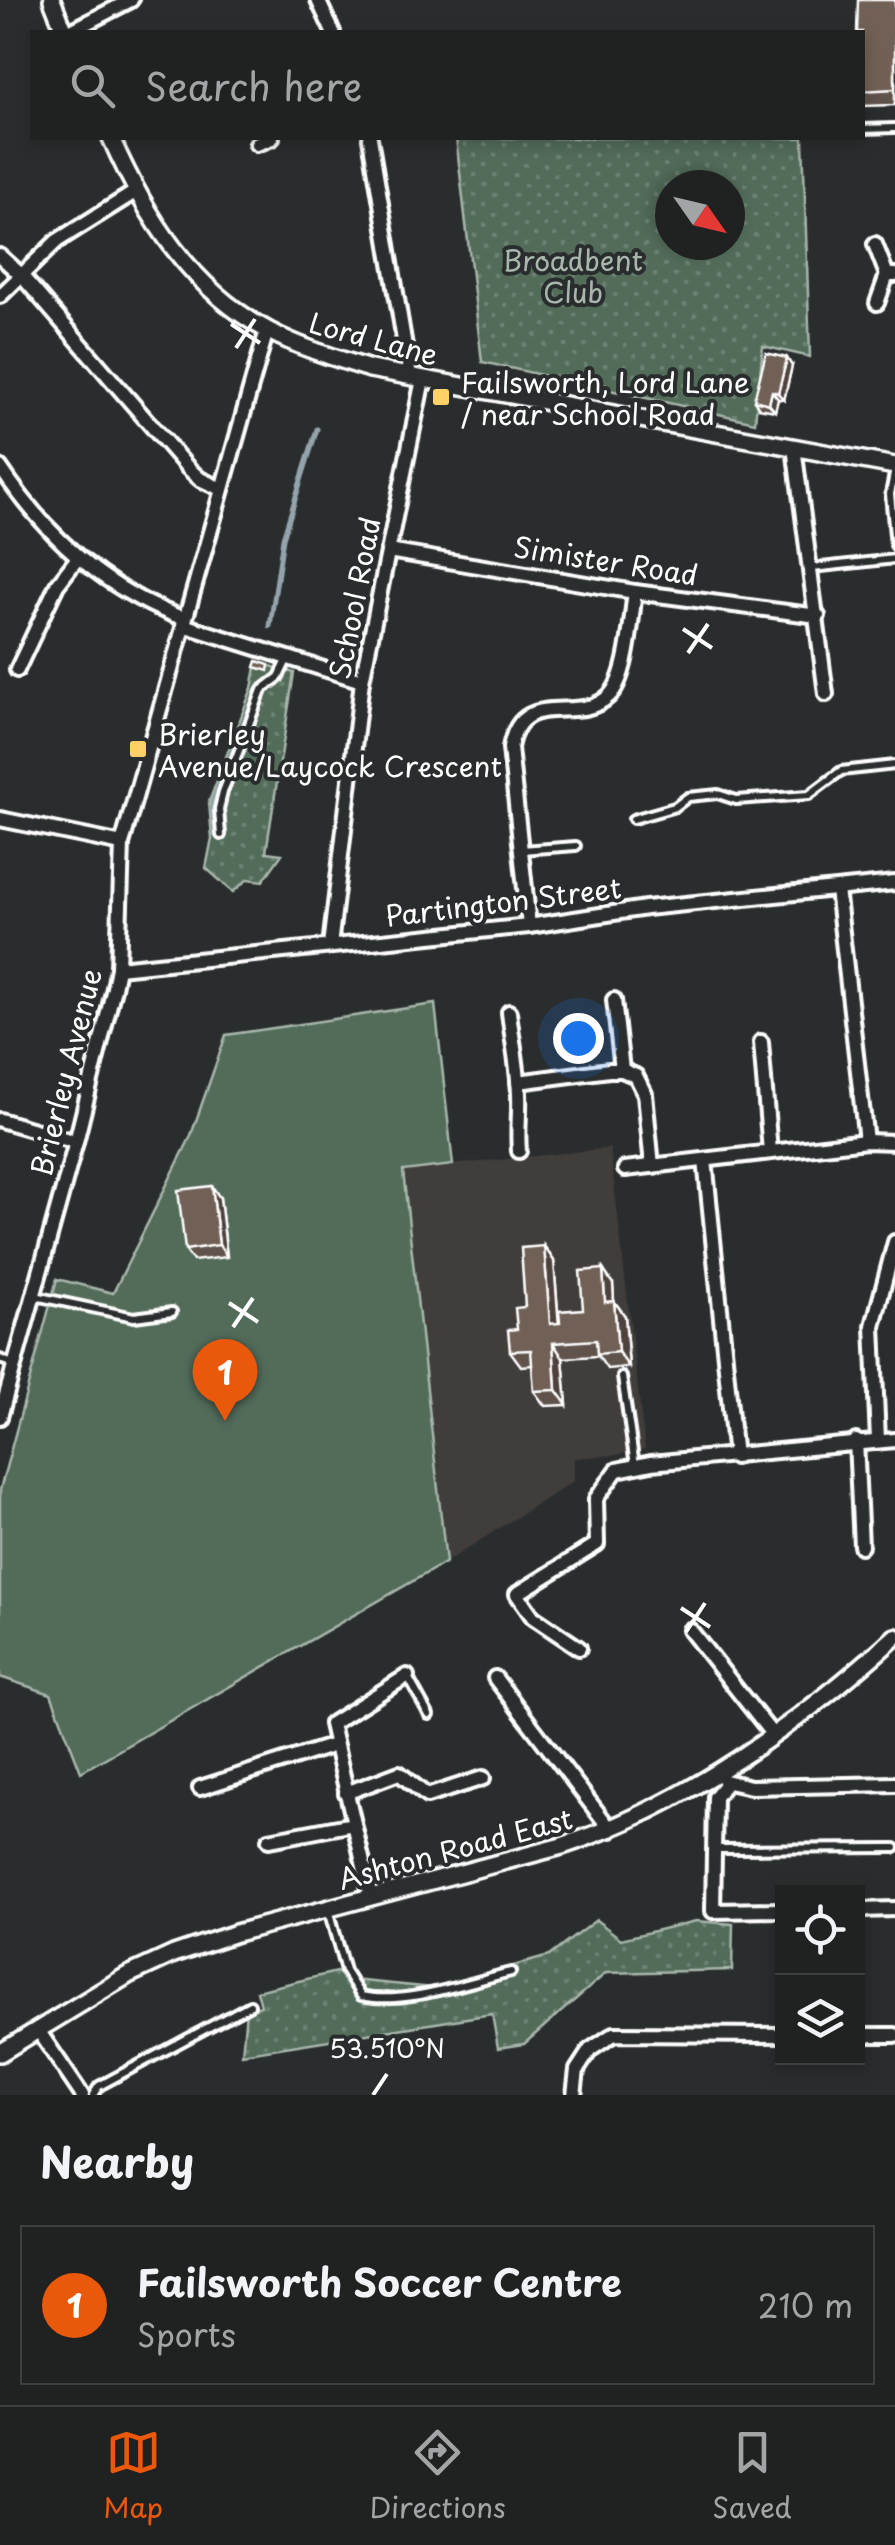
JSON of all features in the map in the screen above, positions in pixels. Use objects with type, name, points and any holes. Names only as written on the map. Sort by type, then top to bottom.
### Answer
[{"type":"street","points":[[52,0],[66,30]]},
{"type":"street","points":[[71,30],[131,0]]},
{"type":"street","points":[[318,0],[332,30]]},
{"type":"street","name":"Lord Lane","points":[[112,140],[135,192],[160,232],[192,271],[266,330],[339,359],[417,378],[895,468]]},
{"type":"street","points":[[256,144],[267,140]]},
{"type":"street","points":[[370,140],[417,378]]},
{"type":"street","points":[[0,296],[56,242],[135,192]]},
{"type":"street","points":[[875,244],[891,275],[877,303]]},
{"type":"street","points":[[0,256],[21,275],[188,468],[221,489]]},
{"type":"street","name":"Brierley Avenue","points":[[0,1417],[76,1142],[118,968],[122,844],[266,330]]},
{"type":"street","name":"School Road","points":[[330,946],[362,682],[417,378]]},
{"type":"street","points":[[794,447],[826,694]]},
{"type":"street","points":[[0,467],[16,491],[77,558],[109,583],[184,622],[287,660],[362,682]]},
{"type":"street","name":"Simister Road","points":[[388,551],[636,592],[818,616]]},
{"type":"street","points":[[16,670],[57,584],[77,558]]},
{"type":"street","points":[[529,926],[510,748],[516,725],[534,713],[586,706],[610,696],[621,674],[636,592]]},
{"type":"street","points":[[0,819],[122,844]]},
{"type":"street","name":"Partington Street","points":[[118,968],[529,926],[646,908],[895,882]]},
{"type":"street","points":[[837,888],[866,1141]]},
{"type":"street","points":[[614,1000],[622,1070]]},
{"type":"street","points":[[509,1012],[518,1082],[519,1151]]},
{"type":"street","points":[[762,1042],[770,1152]]},
{"type":"street","points":[[518,1082],[622,1070],[636,1076],[645,1094],[652,1166]]},
{"type":"street","points":[[0,1120],[76,1142]]},
{"type":"street","points":[[626,1169],[866,1141],[895,1142]]},
{"type":"street","points":[[705,1160],[735,1457]]},
{"type":"street","points":[[878,1440],[872,1326],[895,1242]]},
{"type":"street","points":[[579,1648],[533,1617],[517,1594],[597,1544],[596,1499],[618,1470],[895,1440]]},
{"type":"street","points":[[856,1442],[861,1546]]},
{"type":"street","points":[[690,1630],[772,1734]]},
{"type":"street","name":"Ashton Road East","points":[[2,2046],[38,2030],[128,1975],[174,1954],[611,1830],[721,1777],[895,1637]]},
{"type":"street","points":[[371,1898],[331,1724],[407,1676]]},
{"type":"street","points":[[495,1678],[611,1830]]},
{"type":"street","points":[[200,1788],[334,1745]]},
{"type":"street","points":[[346,1793],[399,1772],[426,1796],[483,1778]]},
{"type":"street","points":[[775,1910],[713,1911],[715,1796],[721,1777],[751,1787],[895,1784]]},
{"type":"street","points":[[269,1840],[354,1824]]},
{"type":"street","points":[[865,1910],[895,1909]]},
{"type":"street","points":[[38,2030],[83,2095]]},
{"type":"street","points":[[574,2095],[577,2070],[590,2050],[614,2034],[775,2034]]},
{"type":"street","points":[[865,2035],[895,2035]]},
{"type":"lane","points":[[865,129],[895,128]]},
{"type":"lane","points":[[895,468],[890,494],[895,545]]},
{"type":"lane","points":[[811,568],[895,559]]},
{"type":"lane","points":[[221,836],[219,810],[223,792],[262,690],[279,677],[287,660]]},
{"type":"lane","points":[[633,819],[675,808],[688,798],[718,794],[736,800],[809,795],[841,771],[895,766]]},
{"type":"lane","points":[[519,850],[576,846]]},
{"type":"lane","points":[[34,1296],[134,1316],[172,1312]]},
{"type":"lane","points":[[0,1359],[14,1364]]},
{"type":"lane","points":[[622,1376],[635,1466]]},
{"type":"lane","points":[[407,1676],[429,1714]]},
{"type":"lane","points":[[714,1849],[895,1848]]},
{"type":"lane","points":[[328,1909],[345,1971],[362,1996],[386,1998],[420,1993],[511,1972]]},
{"type":"lane","points":[[83,2095],[250,2005]]},
{"type":"shaded area","points":[[610,1148],[645,1449],[574,1458],[574,1481],[446,1562],[403,1170]]},
{"type":"green space","name":"Broadbent Club","points":[[456,140],[803,140],[810,357],[763,346],[755,422],[482,362]]},
{"type":"green space","points":[[257,662],[294,673],[266,852],[282,854],[263,881],[248,879],[233,892],[206,868],[212,838],[209,802],[252,688]]},
{"type":"green space","points":[[435,1004],[453,1165],[403,1171],[446,1562],[81,1772],[51,1694],[0,1677],[0,1490],[57,1279],[113,1293],[190,1138],[226,1035]]},
{"type":"green space","points":[[596,1920],[621,1939],[696,1921],[733,1924],[732,1970],[606,1973],[524,2044],[498,2048],[492,2014],[242,2054],[246,2011],[261,2006],[257,1991],[336,1972],[352,1980],[434,1988],[549,1956]]},
{"type":"building","points":[[858,0],[895,0],[895,89],[865,91],[865,30],[857,30]]},
{"type":"building","points":[[766,353],[787,358],[778,393],[772,391],[769,404],[754,400]]},
{"type":"building","points":[[257,661],[269,665],[268,671],[255,667]]},
{"type":"building","points":[[212,1186],[219,1245],[185,1250],[178,1190]]},
{"type":"building","points":[[544,1246],[550,1324],[560,1323],[559,1311],[583,1309],[580,1271],[603,1269],[605,1302],[614,1301],[618,1352],[597,1354],[596,1340],[553,1343],[556,1390],[534,1391],[531,1350],[510,1351],[508,1330],[517,1329],[515,1308],[525,1307],[521,1248]]},
{"type":"waterway","points":[[270,626],[283,538],[317,429]]},
{"type":"waterway","points":[[216,835],[212,805],[256,691]]},
{"type":"place","name":"Failsworth, Lord Lane / near School Road","points":[[441,397]]},
{"type":"place","name":"Brierley Avenue/Laycock Crescent","points":[[138,749]]},
{"type":"place","name":"Failsworth Soccer Centre","points":[[225,1421]]}]
